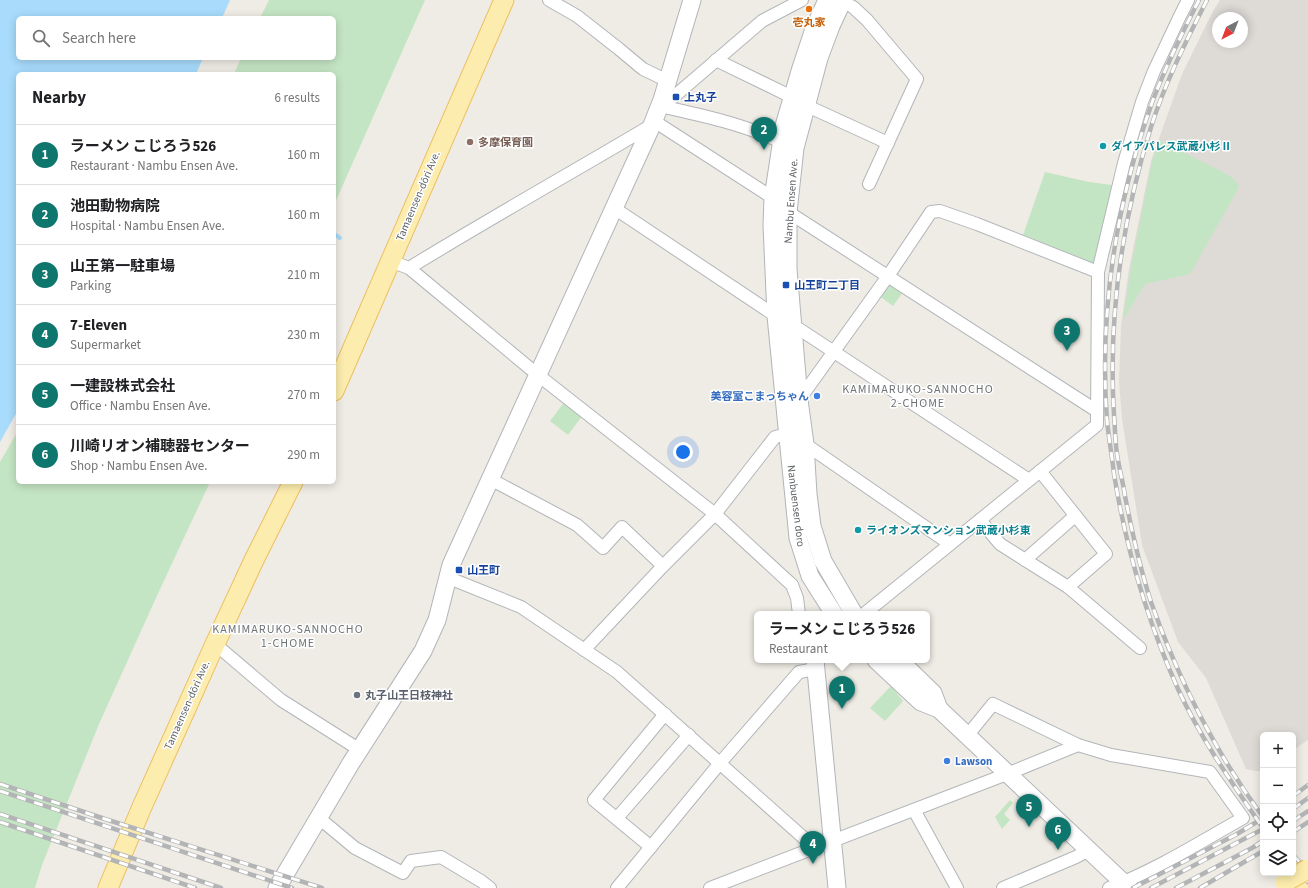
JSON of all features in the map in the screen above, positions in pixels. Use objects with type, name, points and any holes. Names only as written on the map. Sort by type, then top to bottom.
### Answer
[{"type":"main road","name":"Tamaensen-dōri Ave.","points":[[336,387],[504,0]]},
{"type":"main road","name":"Tamaensen-dōri Ave.","points":[[108,888],[141,809],[215,644],[254,560],[292,484]]},
{"type":"main road","points":[[1287,886],[1308,869]]},
{"type":"main road","points":[[1287,886],[1308,884]]},
{"type":"street","points":[[549,0],[589,25],[619,48],[642,69],[668,81]]},
{"type":"street","points":[[277,888],[282,877],[360,750],[423,651],[438,620],[451,565],[655,117],[668,81],[692,0]]},
{"type":"street","points":[[409,268],[472,229],[570,174],[655,117],[670,100],[762,21],[802,0]]},
{"type":"street","points":[[837,0],[853,7],[867,20],[917,79],[869,184]]},
{"type":"street","name":"Nambu Ensen Ave.","points":[[837,0],[812,36],[800,68],[799,101],[788,212],[788,269],[799,400],[805,444],[808,494],[812,526],[823,561],[852,611]]},
{"type":"street","points":[[868,611],[1097,425],[1098,272],[1124,163],[1142,102],[1154,71],[1188,0]]},
{"type":"street","points":[[716,60],[888,143]]},
{"type":"street","name":"Nambu Ensen Ave.","points":[[788,434],[776,316],[772,225],[773,198],[784,126],[799,101]]},
{"type":"street","points":[[655,117],[713,118],[781,142]]},
{"type":"street","points":[[655,117],[773,198]]},
{"type":"street","points":[[614,208],[776,316]]},
{"type":"street","points":[[799,400],[888,276],[931,212],[940,211],[977,224],[1098,272]]},
{"type":"street","points":[[788,212],[1097,411]]},
{"type":"street","points":[[390,261],[409,268],[538,375],[716,514],[792,585],[797,598],[799,611]]},
{"type":"street","points":[[793,325],[1029,480]]},
{"type":"street","points":[[584,650],[662,566],[716,514],[775,437],[788,434]]},
{"type":"street","name":"Nanbuensen doro","points":[[788,434],[798,538],[810,576]]},
{"type":"street","points":[[805,444],[950,544]]},
{"type":"street","points":[[1040,471],[1106,554],[1068,587]]},
{"type":"street","points":[[490,479],[576,525],[603,548],[622,527],[662,566]]},
{"type":"street","points":[[1025,560],[1075,516]]},
{"type":"street","points":[[980,520],[1000,544],[1068,587],[1140,648]]},
{"type":"street","points":[[792,585],[810,576],[832,611]]},
{"type":"street","points":[[449,578],[521,607],[617,672],[814,847]]},
{"type":"street","points":[[215,644],[281,700],[360,750]]},
{"type":"street","points":[[879,663],[921,702],[939,709],[967,736],[1007,774],[1088,850],[1120,886],[1170,860],[1242,818],[1210,772],[1111,755],[1078,745],[993,704],[967,736]]},
{"type":"street","points":[[902,663],[934,693],[939,709]]},
{"type":"street","points":[[617,888],[720,763],[799,672],[815,664],[837,888]]},
{"type":"street","points":[[651,847],[594,800],[665,714]]},
{"type":"street","points":[[617,818],[689,736]]},
{"type":"street","points":[[710,888],[1007,774],[1078,745]]},
{"type":"street","points":[[914,810],[957,888]]},
{"type":"street","points":[[319,818],[355,848],[403,873],[411,861],[441,857],[490,888]]},
{"type":"street","points":[[1003,888],[1088,850]]},
{"type":"shaded area","points":[[1220,0],[1308,0],[1308,740],[1296,748],[1296,732],[1260,732],[1260,771],[1246,769],[1206,678],[1178,642],[1142,545],[1122,419],[1119,381],[1121,326],[1129,269],[1151,161],[1182,74],[1212,13],[1212,48],[1248,48],[1248,12],[1213,12]]},
{"type":"green space","points":[[269,0],[425,0],[336,200],[336,72],[235,72],[240,60],[336,60],[336,16],[261,16]]},
{"type":"green space","points":[[1159,140],[1221,171],[1234,179],[1239,185],[1190,274],[1145,284],[1123,320],[1131,268],[1152,161]]},
{"type":"green space","points":[[1045,172],[1089,182],[1112,185],[1099,265],[1023,235]]},
{"type":"green space","points":[[888,282],[905,289],[893,306],[878,295]]},
{"type":"green space","points":[[565,401],[583,415],[568,435],[550,421]]},
{"type":"green space","points":[[16,434],[16,484],[209,484],[99,724],[42,865],[35,888],[0,888],[0,462]]},
{"type":"green space","points":[[891,686],[903,701],[885,721],[870,708]]},
{"type":"green space","points":[[1010,800],[1013,803],[1004,814],[1010,820],[1002,829],[995,817]]},
{"type":"water","points":[[0,0],[230,0],[223,16],[16,16],[16,60],[202,60],[197,72],[16,72],[16,414],[0,442]]},
{"type":"waterway","points":[[336,235],[340,238]]},
{"type":"railway","points":[[1199,0],[1174,50],[1153,100],[1129,178],[1120,218],[1108,299],[1105,380],[1107,421],[1114,474],[1131,556],[1147,610],[1157,637],[1187,707],[1218,760],[1260,824]]},
{"type":"railway","points":[[1207,0],[1169,78],[1151,127],[1132,197],[1119,269],[1115,305],[1113,342],[1115,439],[1136,550],[1151,602],[1173,659],[1199,714],[1229,767],[1260,813]]},
{"type":"railway","points":[[0,784],[322,888]]},
{"type":"railway","points":[[1296,794],[1308,785]]},
{"type":"railway","points":[[0,791],[292,888]]},
{"type":"railway","points":[[1296,807],[1308,798]]},
{"type":"railway","points":[[1296,819],[1308,811]]},
{"type":"railway","points":[[0,814],[221,888]]},
{"type":"railway","points":[[1133,888],[1237,834],[1260,820]]},
{"type":"railway","points":[[0,822],[195,888]]},
{"type":"railway","points":[[1296,830],[1308,822]]},
{"type":"railway","points":[[1151,888],[1260,831]]},
{"type":"railway","points":[[1176,888],[1260,843]]},
{"type":"railway","points":[[1200,888],[1260,853]]},
{"type":"railway","points":[[1296,858],[1308,871]]},
{"type":"railway","points":[[1296,868],[1308,882]]},
{"type":"place","name":"壱丸家","points":[[809,9]]},
{"type":"place","name":"上丸子","points":[[676,97]]},
{"type":"place","name":"多摩保育園","points":[[470,142]]},
{"type":"place","name":"ダイアパレス武蔵小杉Ⅱ","points":[[1103,146]]},
{"type":"place","name":"池田動物病院","points":[[764,150]]},
{"type":"place","name":"山王町二丁目","points":[[786,285]]},
{"type":"place","name":"山王第一駐車場","points":[[1067,351]]},
{"type":"place","name":"美容室こまっちゃん","points":[[817,396]]},
{"type":"place","name":"ライオンズマンション武蔵小杉東","points":[[858,530]]},
{"type":"place","name":"山王町","points":[[459,570]]},
{"type":"place","name":"丸子山王日枝神社","points":[[357,695]]},
{"type":"place","name":"ラーメン こじろう526","points":[[842,709]]},
{"type":"place","name":"Lawson","points":[[947,761]]},
{"type":"place","name":"一建設株式会社","points":[[1029,827]]},
{"type":"place","name":"川崎リオン補聴器センター","points":[[1058,850]]},
{"type":"place","name":"7-Eleven","points":[[813,864]]},
{"type":"district","name":"KAMIMARUKO-SANNOCHO 2-CHOME","points":[[918,396]]},
{"type":"district","name":"KAMIMARUKO-SANNOCHO 1-CHOME","points":[[288,636]]}]
